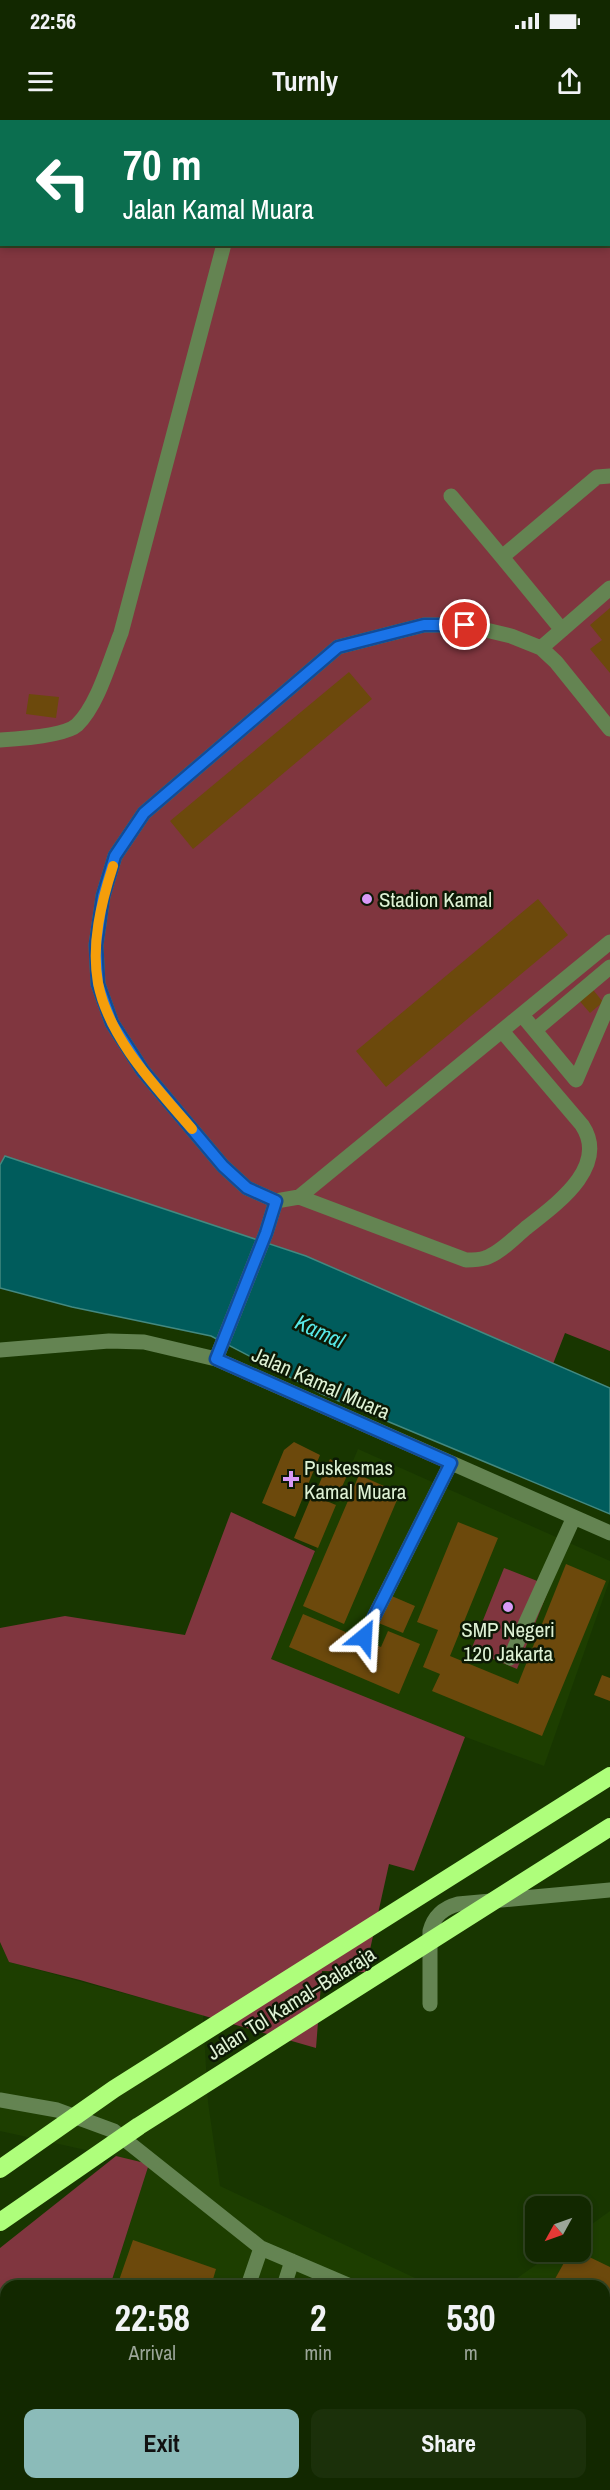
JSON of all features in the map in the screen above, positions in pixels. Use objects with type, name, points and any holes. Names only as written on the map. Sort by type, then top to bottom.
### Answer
[{"type":"highway","name":"Jalan Tol Kamal–Balaraja","points":[[0,2169],[114,2090],[610,1776]]},
{"type":"highway","name":"Jalan Tol Kamal–Balaraja","points":[[0,2223],[139,2126],[610,1827]]},
{"type":"street","points":[[0,740],[38,737],[76,726],[97,695],[121,633],[223,246]]},
{"type":"street","points":[[502,558],[597,477],[610,476]]},
{"type":"street","points":[[452,496],[562,630]]},
{"type":"street","points":[[541,648],[610,588]]},
{"type":"street","points":[[610,729],[556,662],[541,648],[511,636],[465,625],[424,625],[338,647],[144,813],[115,856],[103,896],[96,945],[98,984],[112,1023],[143,1071],[223,1166],[247,1188],[276,1201],[299,1197],[610,942]]},
{"type":"street","points":[[535,1030],[610,967],[597,952]]},
{"type":"street","points":[[522,1015],[576,1080],[610,1001]]},
{"type":"street","points":[[299,1197],[466,1260],[486,1258],[528,1227],[564,1197],[578,1181],[589,1160],[591,1140],[582,1125],[502,1031]]},
{"type":"street","points":[[218,1353],[266,1233],[276,1201]]},
{"type":"street","name":"Jalan Kamal Muara","points":[[0,1350],[109,1341],[144,1342],[218,1353],[451,1463],[610,1533]]},
{"type":"street","points":[[364,1637],[451,1463]]},
{"type":"street","points":[[510,1658],[574,1517]]},
{"type":"street","points":[[430,2004],[430,1932],[433,1922],[445,1909],[458,1904],[610,1890]]},
{"type":"street","points":[[0,2100],[57,2110],[114,2131],[261,2248],[332,2280]]},
{"type":"street","points":[[250,2280],[261,2248]]},
{"type":"street","points":[[286,2280],[292,2261]]},
{"type":"shaded area","points":[[0,246],[610,246],[610,1351],[565,1333],[553,1364],[306,1256],[5,1156],[0,1165]]},
{"type":"shaded area","points":[[358,1449],[610,1561],[610,1579],[544,1766],[398,1712],[270,1659]]},
{"type":"shaded area","points":[[231,1512],[315,1551],[271,1659],[465,1737],[414,1871],[389,1864],[365,1972],[322,1971],[316,2048],[80,1980],[9,1962],[0,1942],[0,1628],[65,1616],[185,1635]]},
{"type":"shaded area","points":[[504,1568],[550,1586],[517,1669],[471,1650]]},
{"type":"shaded area","points":[[0,1942],[9,1962],[203,2015],[208,2102],[220,2186],[419,2280],[112,2280],[149,2164],[0,2131]]},
{"type":"shaded area","points":[[116,2156],[149,2164],[112,2280],[0,2280],[0,2248]]},
{"type":"shaded area","points":[[610,2211],[610,2280],[514,2280],[540,2262],[591,2262],[591,2225]]},
{"type":"water","name":"Kamal","points":[[5,1156],[306,1256],[610,1388],[610,1514],[322,1394],[211,1336],[72,1307],[0,1288],[0,1165]]},
{"type":"building","points":[[610,608],[610,673],[590,649],[602,640],[590,625]]},
{"type":"building","points":[[349,672],[372,699],[193,849],[170,821]]},
{"type":"building","points":[[29,694],[59,697],[56,718],[26,714]]},
{"type":"building","points":[[538,899],[568,935],[386,1087],[356,1051]]},
{"type":"building","points":[[590,986],[603,1002],[590,1013],[577,998]]},
{"type":"building","name":"Puskesmas Kamal Muara","points":[[294,1442],[320,1455],[295,1517],[262,1503],[284,1450]]},
{"type":"building","points":[[330,1459],[350,1469],[337,1498],[317,1489]]},
{"type":"building","points":[[359,1475],[400,1493],[344,1624],[303,1606]]},
{"type":"building","points":[[312,1495],[336,1505],[318,1548],[294,1538]]},
{"type":"building","points":[[458,1522],[498,1538],[450,1656],[518,1684],[566,1564],[606,1581],[542,1736],[432,1691],[440,1674],[423,1667],[438,1630],[417,1622]]},
{"type":"building","points":[[387,1594],[415,1606],[403,1633],[376,1622]]},
{"type":"building","points":[[303,1614],[381,1647],[388,1631],[420,1644],[399,1694],[289,1647]]},
{"type":"building","points":[[602,1675],[610,1678],[610,1701],[594,1695]]},
{"type":"building","points":[[133,2240],[216,2269],[213,2280],[119,2280]]},
{"type":"building","points":[[591,2258],[610,2267],[610,2280],[554,2280],[564,2262],[591,2262]]},
{"type":"slow traffic","points":[[113,866],[103,896],[96,945],[98,984],[112,1023],[143,1071],[192,1129]]},
{"type":"place","name":"Stadion Kamal","points":[[367,899]]},
{"type":"place","name":"Puskesmas Kamal Muara","points":[[291,1479]]},
{"type":"place","name":"SMP Negeri 120 Jakarta","points":[[508,1607]]},
{"type":"route","points":[[364,1637],[451,1463],[216,1359],[266,1233],[276,1201],[247,1188],[223,1166],[143,1071],[112,1023],[98,984],[96,945],[103,896],[115,856],[144,813],[338,647],[424,625],[465,625]]}]
